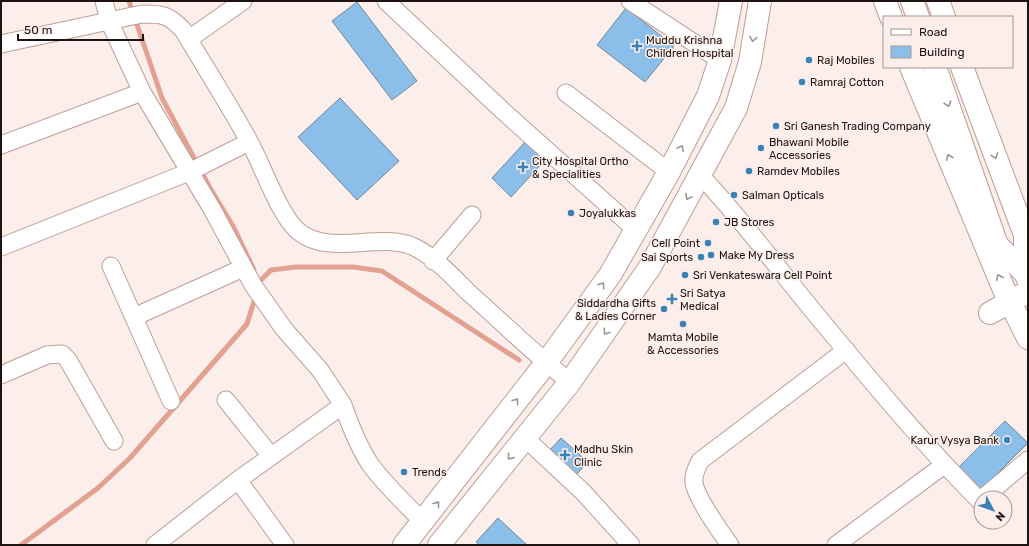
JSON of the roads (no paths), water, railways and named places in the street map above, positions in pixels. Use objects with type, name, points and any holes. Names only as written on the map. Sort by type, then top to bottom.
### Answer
[{"type":"main road","points":[[404,545],[546,363],[610,275],[669,172],[708,96],[720,60],[731,1]]},
{"type":"main road","points":[[439,545],[570,382],[650,267],[736,108],[750,62],[760,1]]},
{"type":"main road","points":[[885,1],[891,16]]},
{"type":"main road","points":[[912,1],[918,16]]},
{"type":"main road","points":[[938,1],[944,16]]},
{"type":"main road","points":[[912,68],[1023,286]]},
{"type":"main road","points":[[935,68],[997,244],[1023,286]]},
{"type":"main road","points":[[962,68],[1027,234],[1023,286],[1028,338]]},
{"type":"main road","points":[[990,313],[1023,286]]},
{"type":"street","points":[[104,1],[109,21],[142,92],[212,209],[253,285],[284,329],[320,370],[343,404],[351,427],[370,464],[423,522]]},
{"type":"street","points":[[189,39],[243,1]]},
{"type":"street","points":[[386,1],[503,111],[636,230]]},
{"type":"street","points":[[630,1],[720,60]]},
{"type":"street","points":[[1,44],[142,14],[162,14],[173,20],[189,39],[249,142],[285,214],[296,230],[306,238],[320,242],[393,242],[412,246],[433,261],[546,363],[570,382]]},
{"type":"street","points":[[1,145],[142,92]]},
{"type":"street","points":[[566,93],[669,172]]},
{"type":"street","points":[[1,247],[189,172],[249,142]]},
{"type":"street","points":[[700,175],[730,207],[846,350],[944,465],[973,494]]},
{"type":"street","points":[[433,261],[472,215]]},
{"type":"street","points":[[111,266],[171,401]]},
{"type":"street","points":[[134,317],[243,268]]},
{"type":"street","points":[[730,545],[698,494],[694,483],[695,471],[700,461],[846,350]]},
{"type":"street","points":[[1,375],[47,355],[62,354],[68,360],[114,440]]},
{"type":"street","points":[[226,400],[271,456]]},
{"type":"street","points":[[155,545],[238,480],[343,404]]},
{"type":"street","points":[[525,438],[583,492],[631,545]]},
{"type":"street","points":[[993,490],[1028,460]]},
{"type":"street","points":[[836,545],[944,465]]},
{"type":"street","points":[[238,480],[285,545]]},
{"type":"waterway","points":[[129,1],[162,98],[210,188],[233,226],[254,270]]},
{"type":"waterway","points":[[259,286],[260,281],[271,270],[296,267],[353,267],[382,271],[519,360]]},
{"type":"waterway","points":[[21,545],[98,488],[130,458],[247,324],[256,295]]},
{"type":"place","name":"Muddu Krishna Children Hospital","points":[[637,46]]},
{"type":"place","name":"Raj Mobiles","points":[[809,60]]},
{"type":"place","name":"Ramraj Cotton","points":[[802,82]]},
{"type":"place","name":"Sri Ganesh Trading Company","points":[[776,126]]},
{"type":"place","name":"Bhawani Mobile Accessories","points":[[761,148]]},
{"type":"place","name":"City Hospital Ortho & Specialities","points":[[523,167]]},
{"type":"place","name":"Ramdev Mobiles","points":[[749,171]]},
{"type":"place","name":"Salman Opticals","points":[[734,195]]},
{"type":"place","name":"Joyalukkas","points":[[571,213]]},
{"type":"place","name":"JB Stores","points":[[716,222]]},
{"type":"place","name":"Cell Point","points":[[708,243]]},
{"type":"place","name":"Make My Dress","points":[[711,255]]},
{"type":"place","name":"Sai Sports","points":[[701,257]]},
{"type":"place","name":"Sri Venkateswara Cell Point","points":[[685,275]]},
{"type":"place","name":"Sri Satya Medical","points":[[672,299]]},
{"type":"place","name":"Siddardha Gifts & Ladies Corner","points":[[664,309]]},
{"type":"place","name":"Mamta Mobile & Accessories","points":[[683,324]]},
{"type":"place","name":"Karur Vysya Bank","points":[[1007,440]]},
{"type":"place","name":"Madhu Skin Clinic","points":[[565,455]]},
{"type":"place","name":"Trends","points":[[404,472]]}]
